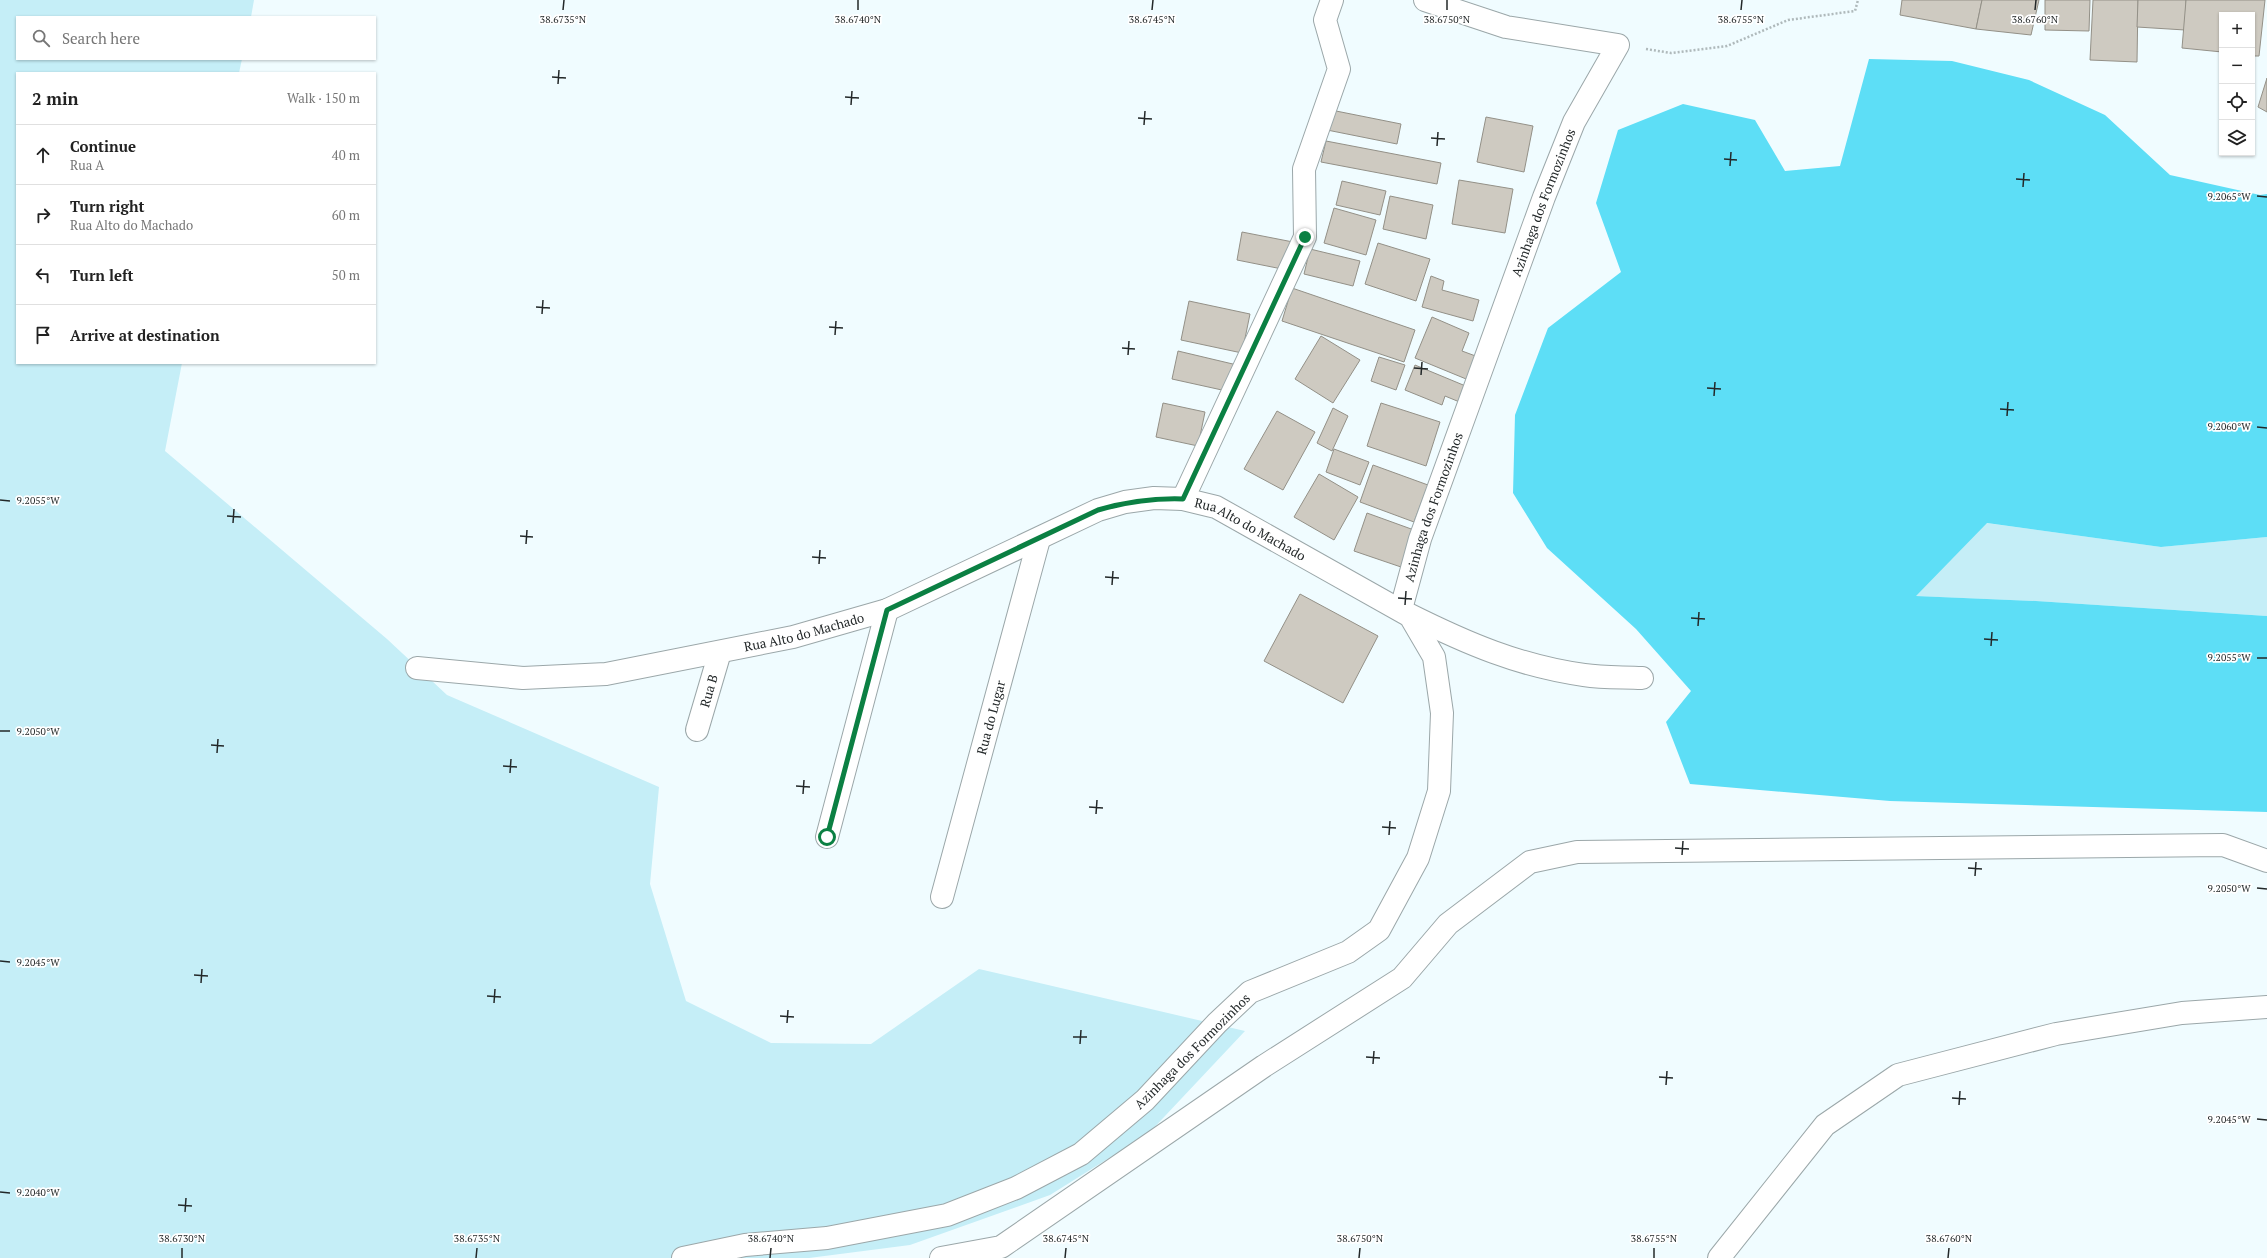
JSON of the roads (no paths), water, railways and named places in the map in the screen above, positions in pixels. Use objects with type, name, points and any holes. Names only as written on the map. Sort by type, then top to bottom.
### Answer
[{"type":"street","points":[[1183,499],[1305,237],[1304,169],[1339,69],[1325,20],[1332,0]]},
{"type":"street","name":"Azinhaga dos Formozinhos","points":[[683,1258],[746,1245],[827,1238],[947,1215],[1016,1188],[1081,1154],[1145,1100],[1217,1022],[1250,992],[1348,952],[1379,930],[1418,858],[1439,791],[1442,713],[1434,657],[1410,616],[1403,611],[1420,539],[1544,197],[1574,122],[1618,45],[1506,27],[1424,0]]},
{"type":"street","name":"Rua Alto do Machado","points":[[417,668],[522,678],[606,674],[793,637],[887,610],[1105,508],[1125,502],[1154,498],[1183,499],[1216,507],[1403,611],[1461,641],[1519,662],[1584,675],[1642,678]]},
{"type":"street","name":"Rua do Lugar","points":[[942,897],[1039,539]]},
{"type":"street","points":[[827,837],[887,610]]},
{"type":"street","name":"Rua B","points":[[697,730],[720,652]]},
{"type":"street","points":[[941,1258],[1001,1248],[1264,1066],[1402,978],[1448,924],[1530,862],[1577,852],[2223,845],[2267,861]]},
{"type":"street","points":[[1718,1258],[1826,1125],[1898,1075],[2056,1034],[2182,1013],[2267,1007]]}]
